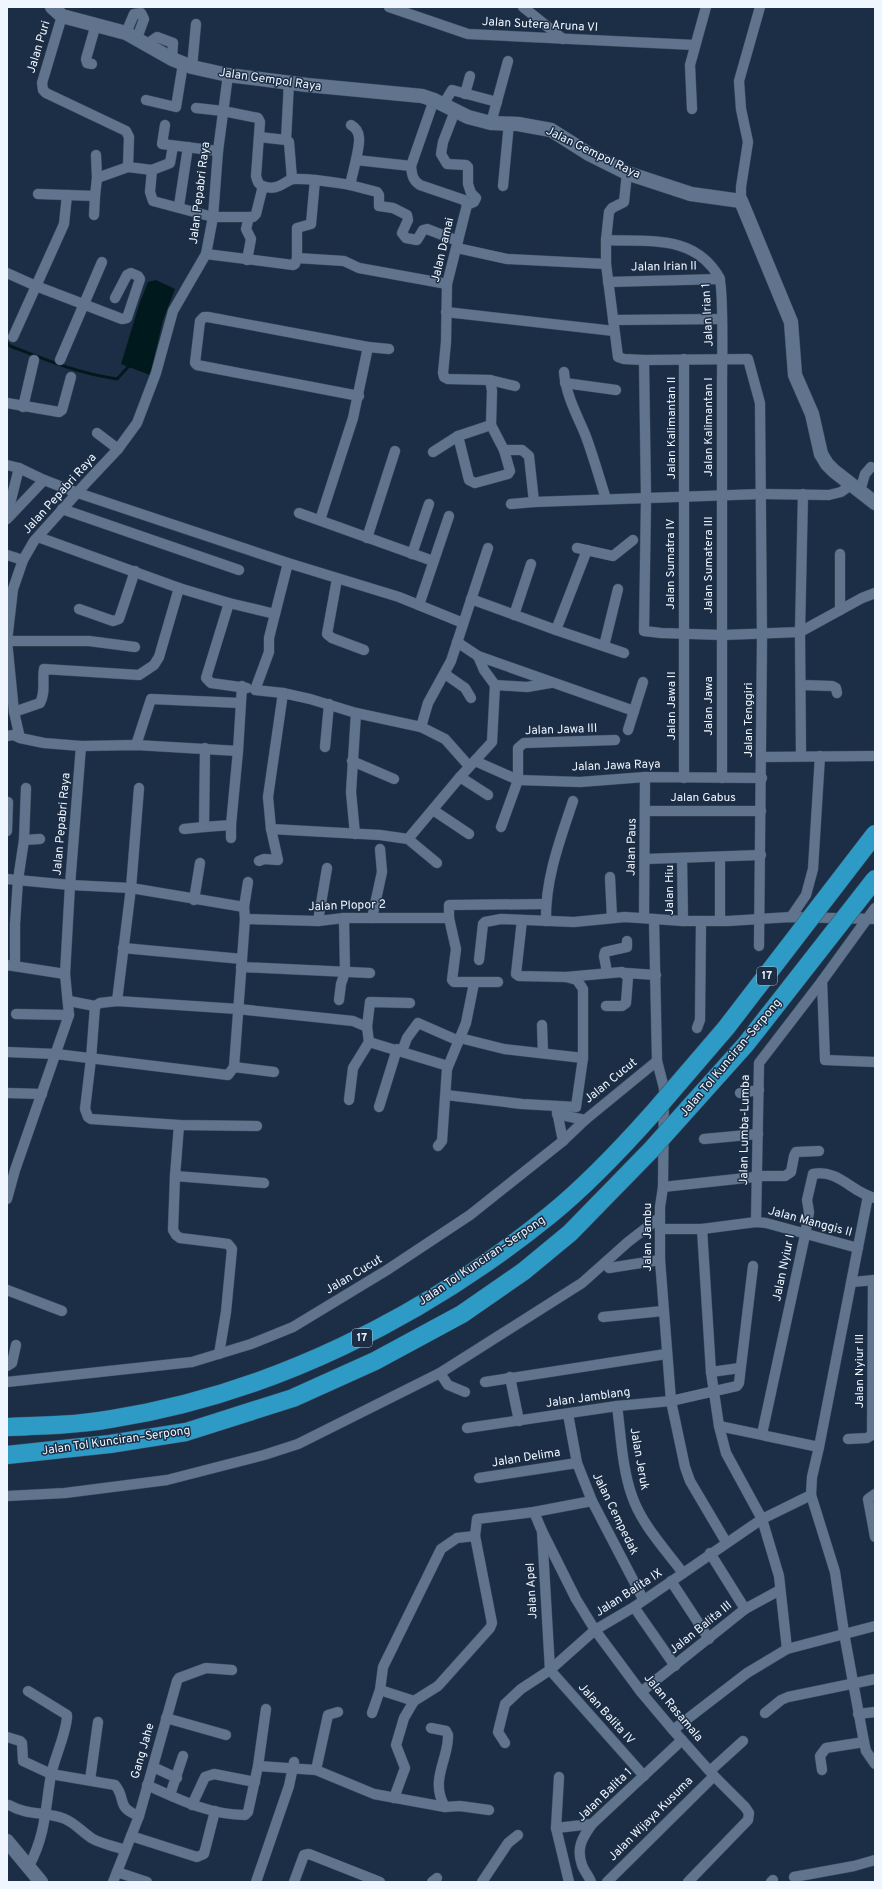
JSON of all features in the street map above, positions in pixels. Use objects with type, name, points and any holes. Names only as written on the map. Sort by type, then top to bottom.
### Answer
[{"type":"highway","name":"Jalan Tol Kunciran–Serpong","points":[[7,1427],[110,1420],[180,1405],[284,1373],[363,1338],[436,1295],[489,1260],[550,1215],[624,1146],[726,1028],[875,834]]},
{"type":"highway","name":"Jalan Tol Kunciran–Serpong","points":[[7,1455],[110,1444],[186,1432],[293,1398],[375,1361],[462,1314],[524,1271],[570,1233],[651,1150],[746,1044],[875,879]]},
{"type":"street","name":"Jalan Sutera Aruna VI","points":[[389,7],[407,10],[468,34],[695,45]]},
{"type":"street","points":[[524,7],[563,39]]},
{"type":"street","points":[[692,109],[690,69],[706,7]]},
{"type":"street","points":[[760,7],[739,80],[741,109],[748,142],[741,187],[741,201],[791,322],[796,375],[812,414],[822,454],[827,464],[875,503]]},
{"type":"street","name":"Jalan Gempol Raya","points":[[57,12],[137,38],[182,63],[228,75],[350,90],[422,96],[468,117],[491,122],[509,123],[551,130],[589,154],[627,173],[691,194],[741,201]]},
{"type":"street","name":"Jalan Puri","points":[[57,12],[42,86],[46,93],[126,131],[129,137],[128,167]]},
{"type":"street","points":[[92,64],[87,62],[86,59],[96,24]]},
{"type":"street","points":[[146,100],[176,107],[182,63],[196,24]]},
{"type":"street","points":[[491,122],[508,61]]},
{"type":"street","name":"Jalan Pepabri Raya","points":[[20,738],[14,712],[7,641],[10,588],[23,560],[38,537],[118,449],[137,422],[150,392],[173,311],[206,254],[213,217],[218,151],[228,75]]},
{"type":"street","points":[[465,94],[470,76]]},
{"type":"street","points":[[289,82],[286,140],[289,142],[292,179]]},
{"type":"street","points":[[356,160],[411,166],[452,90],[497,102]]},
{"type":"street","points":[[444,105],[443,142],[441,154],[447,164],[466,165],[468,167],[468,184],[471,193],[476,198],[474,202],[467,205]]},
{"type":"street","points":[[196,108],[256,116],[260,122],[256,176],[257,181],[263,186],[278,187],[292,179],[315,180],[350,185],[377,192],[379,195],[379,206],[393,208],[407,215],[408,220],[402,233],[406,238],[417,240],[423,230],[427,228],[458,245],[507,259],[606,264]]},
{"type":"street","points":[[503,186],[509,123]]},
{"type":"street","points":[[165,125],[162,144],[188,146],[218,151]]},
{"type":"street","points":[[350,185],[356,160],[359,137],[357,130],[351,125]]},
{"type":"street","points":[[259,136],[286,140]]},
{"type":"street","points":[[97,178],[128,167],[152,170],[170,163],[173,146]]},
{"type":"street","points":[[179,206],[188,146]]},
{"type":"street","points":[[94,215],[97,178],[96,155]]},
{"type":"street","name":"Jalan Damai","points":[[411,166],[412,174],[416,183],[464,200],[467,205],[447,284],[444,377],[448,379],[490,380]]},
{"type":"street","points":[[152,170],[150,187],[151,198],[157,202],[179,206],[213,217],[255,216],[263,186]]},
{"type":"street","points":[[627,173],[624,202],[612,208],[609,212],[606,240],[606,264],[618,357],[624,359],[644,360],[722,358]]},
{"type":"street","points":[[206,254],[246,260],[292,265],[295,264],[297,258],[297,228],[300,226],[309,226],[311,224],[315,180]]},
{"type":"street","points":[[38,194],[95,196]]},
{"type":"street","points":[[13,337],[64,224],[67,195]]},
{"type":"street","points":[[246,260],[251,239],[246,229],[249,217]]},
{"type":"street","name":"Jalan Irian 1","points":[[606,240],[674,243],[687,247],[709,264],[720,279],[722,358]]},
{"type":"street","points":[[297,258],[344,261],[359,268],[447,284]]},
{"type":"street","points":[[60,360],[102,262]]},
{"type":"street","points":[[7,273],[36,286],[122,319],[127,318],[140,279],[138,276],[131,273],[127,275],[115,298]]},
{"type":"street","name":"Jalan Irian II","points":[[608,282],[720,279]]},
{"type":"street","points":[[446,312],[614,331]]},
{"type":"street","points":[[358,396],[197,365],[195,363],[200,321],[204,317],[208,317],[368,347],[389,349]]},
{"type":"street","points":[[613,320],[722,319]]},
{"type":"street","points":[[320,520],[353,418],[368,347]]},
{"type":"street","name":"Jalan Tenggiri","points":[[722,358],[748,358],[751,364],[760,403],[762,778],[759,946]]},
{"type":"street","name":"Jalan Kalimantan I","points":[[722,358],[722,495]]},
{"type":"street","name":"Jalan Kalimantan II","points":[[684,359],[685,496]]},
{"type":"street","points":[[22,407],[34,360]]},
{"type":"street","points":[[644,360],[646,499],[644,631],[661,633],[722,634],[800,632],[875,593]]},
{"type":"street","points":[[564,372],[565,383],[572,408],[585,434],[606,499]]},
{"type":"street","points":[[7,403],[22,407],[56,412],[62,410],[71,377]]},
{"type":"street","points":[[458,436],[469,480],[471,482],[480,482],[508,474],[510,471],[504,450],[491,425],[492,391],[490,380],[515,386]]},
{"type":"street","points":[[565,383],[616,390]]},
{"type":"street","points":[[433,452],[458,436],[491,425]]},
{"type":"street","points":[[97,433],[118,449]]},
{"type":"street","points":[[504,450],[522,450],[529,456],[534,502]]},
{"type":"street","points":[[367,538],[394,451]]},
{"type":"street","points":[[7,465],[19,468],[44,480],[78,493],[288,563],[399,597],[463,623]]},
{"type":"street","points":[[511,504],[606,499],[646,499],[685,496],[761,494],[828,495],[856,488],[871,467]]},
{"type":"street","points":[[7,516],[19,468]]},
{"type":"street","points":[[7,519],[44,480]]},
{"type":"street","points":[[801,756],[802,685],[800,632],[803,494]]},
{"type":"street","name":"Jalan Sumatera III","points":[[722,495],[722,634]]},
{"type":"street","name":"Jalan Sumatra IV","points":[[684,633],[685,496]]},
{"type":"street","points":[[412,554],[429,504]]},
{"type":"street","points":[[62,509],[239,570]]},
{"type":"street","points":[[299,513],[433,561]]},
{"type":"street","points":[[419,605],[449,516]]},
{"type":"street","points":[[38,537],[179,588],[229,603],[275,614]]},
{"type":"street","points":[[556,630],[579,570],[583,551],[613,556],[633,540]]},
{"type":"street","points":[[421,727],[428,703],[445,674],[457,642],[488,548]]},
{"type":"street","points":[[840,554],[840,610]]},
{"type":"street","points":[[7,555],[23,560]]},
{"type":"street","points":[[255,690],[268,652],[275,614],[288,563]]},
{"type":"street","points":[[514,615],[531,564]]},
{"type":"street","points":[[79,609],[113,621],[119,619],[135,571]]},
{"type":"street","points":[[337,578],[327,634],[332,638],[364,650]]},
{"type":"street","points":[[14,712],[40,703],[44,695],[42,678],[44,669],[139,676],[148,670],[159,658],[179,588]]},
{"type":"street","points":[[604,646],[618,589]]},
{"type":"street","points":[[471,599],[624,653]]},
{"type":"street","points":[[229,603],[206,678],[211,683],[242,686],[255,690],[284,693],[329,704],[356,713],[421,727],[445,739],[472,763]]},
{"type":"street","name":"Jalan Jawa II","points":[[684,633],[684,778]]},
{"type":"street","name":"Jalan Jawa","points":[[722,634],[722,778]]},
{"type":"street","points":[[7,641],[89,641],[135,648]]},
{"type":"street","points":[[457,642],[478,656],[634,711]]},
{"type":"street","points":[[408,839],[460,776],[492,742],[495,685],[484,670],[478,656]]},
{"type":"street","points":[[445,674],[465,688],[471,698]]},
{"type":"street","points":[[495,685],[527,687],[550,682]]},
{"type":"street","points":[[628,730],[643,682]]},
{"type":"street","points":[[802,685],[832,686],[836,688],[837,693]]},
{"type":"street","points":[[231,838],[230,824],[238,751],[242,686]]},
{"type":"street","points":[[259,861],[264,859],[278,860],[271,829],[268,797],[284,693]]},
{"type":"street","points":[[136,745],[151,699],[240,703]]},
{"type":"street","points":[[324,747],[329,704]]},
{"type":"street","points":[[355,834],[351,792],[356,713]]},
{"type":"street","points":[[7,736],[44,743],[81,746],[136,745],[238,751]]},
{"type":"street","name":"Jalan Jawa III","points":[[518,780],[518,748],[524,743],[615,740]]},
{"type":"street","name":"Jalan Pepabri Raya","points":[[7,1199],[15,1170],[69,1015],[69,1001],[65,974],[70,885],[81,746]]},
{"type":"street","points":[[204,827],[205,748]]},
{"type":"street","points":[[791,917],[806,895],[814,869],[820,756]]},
{"type":"street","points":[[762,757],[875,756]]},
{"type":"street","points":[[352,761],[394,779]]},
{"type":"street","name":"Jalan Jawa Raya","points":[[472,763],[518,780],[580,782],[645,777],[762,778]]},
{"type":"street","points":[[460,776],[488,795]]},
{"type":"street","name":"Jalan Paus","points":[[644,918],[646,811],[645,777]]},
{"type":"street","points":[[500,827],[518,780]]},
{"type":"street","points":[[26,788],[24,840],[11,923],[11,966],[65,974]]},
{"type":"street","points":[[117,1001],[131,888],[139,788]]},
{"type":"street","points":[[546,921],[546,904],[556,853],[573,801]]},
{"type":"street","points":[[7,831],[8,802]]},
{"type":"street","points":[[433,810],[469,834]]},
{"type":"street","name":"Jalan Gabus","points":[[646,811],[761,812]]},
{"type":"street","points":[[184,829],[230,824]]},
{"type":"street","points":[[271,829],[380,835],[408,839],[437,863]]},
{"type":"street","points":[[24,840],[40,839]]},
{"type":"street","points":[[372,918],[382,872],[380,849]]},
{"type":"street","points":[[645,859],[761,855]]},
{"type":"street","points":[[720,857],[720,921]]},
{"type":"street","name":"Jalan Hiu","points":[[682,858],[683,921]]},
{"type":"street","points":[[194,900],[200,864]]},
{"type":"street","points":[[318,921],[327,868]]},
{"type":"street","points":[[610,876],[612,918]]},
{"type":"street","points":[[7,879],[70,885],[131,888],[244,908]]},
{"type":"street","points":[[7,1052],[56,1054],[228,1075],[234,1067],[245,919],[244,908],[248,882]]},
{"type":"street","points":[[498,982],[474,983],[454,982],[452,980],[456,949],[449,918],[449,905],[546,904]]},
{"type":"street","name":"Jalan Lumba-Lumba","points":[[756,1222],[759,1063],[870,919],[875,908]]},
{"type":"street","points":[[480,960],[482,928],[485,922],[501,919],[574,922],[612,918],[644,918],[683,921],[720,921],[791,917],[870,919]]},
{"type":"street","points":[[339,1000],[341,984],[345,972],[344,918]]},
{"type":"street","name":"Jalan Plopor 2","points":[[245,919],[318,921],[344,918],[449,918]]},
{"type":"street","name":"Jalan Jambu","points":[[654,919],[657,1060],[664,1088],[663,1187],[659,1218],[660,1260],[666,1354],[671,1401],[685,1468],[690,1481],[726,1542]]},
{"type":"street","points":[[522,920],[516,974],[519,976],[566,977],[607,972],[656,975]]},
{"type":"street","points":[[698,1028],[700,1020],[701,921]]},
{"type":"street","points":[[607,972],[604,956],[605,952],[628,947],[627,941]]},
{"type":"street","points":[[123,948],[241,963],[370,973]]},
{"type":"street","points":[[606,1006],[622,1006],[626,1003],[628,977],[626,974]]},
{"type":"street","points":[[557,1110],[576,1107],[583,1058],[583,989],[577,980],[566,977]]},
{"type":"street","points":[[822,982],[825,1060],[875,1062]]},
{"type":"street","points":[[438,1146],[442,1141],[448,1066],[466,1023],[474,983]]},
{"type":"street","points":[[69,1001],[95,1006],[100,1003],[117,1001],[238,1009],[353,1021],[368,1027]]},
{"type":"street","points":[[349,1100],[353,1068],[369,1042],[368,1027],[370,1002],[410,1004]]},
{"type":"street","points":[[95,1006],[92,1059],[85,1109],[88,1118],[179,1125],[257,1126]]},
{"type":"street","points":[[16,1014],[69,1015]]},
{"type":"street","points":[[380,1107],[399,1050],[418,1023],[460,1040],[504,1049],[583,1058]]},
{"type":"street","points":[[542,1025],[543,1053]]},
{"type":"street","points":[[369,1042],[448,1066]]},
{"type":"street","name":"Jalan Cucut","points":[[7,1382],[192,1362],[251,1344],[293,1327],[387,1270],[470,1215],[563,1141],[585,1120],[657,1060]]},
{"type":"street","points":[[234,1067],[274,1072]]},
{"type":"street","points":[[740,1093],[759,1090]]},
{"type":"street","points":[[7,1093],[42,1094]]},
{"type":"street","points":[[446,1096],[522,1104],[557,1110],[585,1120]]},
{"type":"street","points":[[557,1110],[563,1141]]},
{"type":"street","points":[[179,1125],[172,1225],[176,1235],[180,1238],[228,1244],[232,1249],[226,1312],[219,1354]]},
{"type":"street","points":[[704,1139],[758,1134]]},
{"type":"street","points":[[663,1187],[788,1175],[791,1172],[796,1152],[819,1151]]},
{"type":"street","name":"Jalan Nyiur I","points":[[762,1434],[805,1235],[809,1212],[807,1200],[813,1174],[821,1172],[836,1176],[872,1197]]},
{"type":"street","points":[[175,1176],[264,1183]]},
{"type":"street","points":[[872,1197],[858,1248],[812,1477],[812,1495],[835,1572],[858,1714],[866,1751],[875,1764]]},
{"type":"street","points":[[7,1496],[65,1493],[167,1480],[264,1456],[298,1444],[440,1373],[582,1283],[628,1242],[659,1218]]},
{"type":"street","name":"Jalan Manggis II","points":[[660,1229],[702,1229],[756,1222],[774,1225],[805,1235],[858,1248]]},
{"type":"street","points":[[702,1229],[713,1390],[719,1426],[726,1453],[762,1519],[779,1576],[787,1649]]},
{"type":"street","points":[[609,1268],[660,1260]]},
{"type":"street","name":"Jalan Jamblang","points":[[466,1428],[617,1406],[671,1401],[738,1385],[753,1266]]},
{"type":"street","points":[[852,1282],[874,1280]]},
{"type":"street","name":"Jalan Nyiur III","points":[[848,1439],[867,1438],[872,1435],[874,1280]]},
{"type":"street","points":[[7,1290],[62,1311]]},
{"type":"street","points":[[602,1317],[663,1311]]},
{"type":"street","points":[[7,1366],[12,1363],[16,1345]]},
{"type":"street","points":[[484,1382],[510,1376],[666,1354]]},
{"type":"street","points":[[712,1372],[740,1368]]},
{"type":"street","points":[[440,1373],[448,1384],[465,1392]]},
{"type":"street","points":[[510,1376],[519,1421]]},
{"type":"street","name":"Jalan Jeruk","points":[[617,1406],[626,1468],[632,1496],[642,1517],[683,1573]]},
{"type":"street","name":"Jalan Cempedak","points":[[568,1414],[577,1463],[592,1501],[643,1599]]},
{"type":"street","points":[[719,1426],[819,1447]]},
{"type":"street","name":"Jalan Delima","points":[[479,1478],[577,1463]]},
{"type":"street","points":[[875,1494],[868,1499],[875,1537]]},
{"type":"street","name":"Jalan Balita IX","points":[[505,1742],[498,1732],[505,1704],[522,1688],[550,1670],[595,1630],[634,1607],[643,1599],[683,1573],[726,1542],[762,1519],[812,1495]]},
{"type":"street","points":[[394,1798],[405,1768],[396,1745],[404,1718],[414,1701],[438,1686],[490,1628],[492,1617],[475,1536],[477,1520],[534,1512],[592,1501]]},
{"type":"street","name":"Jalan Apel","points":[[534,1512],[542,1531],[550,1670]]},
{"type":"street","name":"Jalan Rasamala","points":[[542,1531],[576,1599],[595,1630],[641,1692],[673,1730],[749,1813],[748,1820],[688,1882]]},
{"type":"street","points":[[372,1713],[380,1690],[383,1667],[441,1549],[457,1538],[475,1536]]},
{"type":"street","points":[[710,1553],[745,1609]]},
{"type":"street","points":[[671,1581],[709,1638]]},
{"type":"street","name":"Jalan Balita III","points":[[641,1692],[745,1609],[780,1590]]},
{"type":"street","points":[[634,1607],[675,1666]]},
{"type":"street","points":[[673,1730],[747,1673],[787,1649],[875,1626]]},
{"type":"street","name":"Gang Jahe","points":[[113,1882],[139,1816],[166,1718],[179,1678],[206,1668],[232,1670]]},
{"type":"street","name":"Jalan Balita IV","points":[[550,1670],[644,1776]]},
{"type":"street","points":[[766,1714],[781,1700],[788,1697],[875,1679]]},
{"type":"street","points":[[380,1690],[414,1701]]},
{"type":"street","points":[[28,1691],[67,1715],[67,1722],[51,1774],[47,1814],[40,1843],[29,1866]]},
{"type":"street","points":[[147,1785],[192,1805],[215,1811],[245,1815],[248,1812],[255,1782],[266,1709]]},
{"type":"street","points":[[316,1770],[328,1714],[338,1712]]},
{"type":"street","points":[[858,1714],[875,1712]]},
{"type":"street","points":[[166,1718],[226,1735]]},
{"type":"street","points":[[90,1780],[98,1722]]},
{"type":"street","points":[[431,1728],[446,1731],[448,1735],[440,1771],[440,1798],[445,1807]]},
{"type":"street","points":[[7,1737],[22,1743],[23,1761],[51,1774],[115,1785],[124,1806],[129,1812],[139,1816]]},
{"type":"street","name":"Jalan Balita 1","points":[[591,1882],[582,1866],[580,1853],[581,1839],[592,1824],[682,1740]]},
{"type":"street","name":"Jalan Wijaya Kusuma","points":[[608,1882],[743,1740]]},
{"type":"street","points":[[822,1770],[820,1756],[826,1748],[864,1742]]},
{"type":"street","points":[[170,1795],[177,1778],[183,1756]]},
{"type":"street","points":[[258,1766],[294,1765],[316,1770],[374,1794],[445,1807],[460,1806],[489,1810]]},
{"type":"street","points":[[256,1882],[289,1786],[294,1765]]},
{"type":"street","points":[[153,1767],[177,1778]]},
{"type":"street","points":[[192,1805],[205,1777],[209,1775],[214,1774],[255,1782]]},
{"type":"street","points":[[558,1777],[556,1828],[569,1882]]},
{"type":"street","points":[[9,1806],[18,1811],[33,1814],[47,1814],[66,1819],[93,1839],[125,1850]]},
{"type":"street","points":[[131,1836],[197,1856],[204,1854],[215,1811]]},
{"type":"street","points":[[556,1828],[592,1824]]},
{"type":"street","points":[[482,1882],[508,1843],[518,1835]]},
{"type":"street","points":[[7,1841],[41,1882]]},
{"type":"street","points":[[294,1882],[304,1855],[306,1854],[380,1882]]},
{"type":"street","points":[[794,1877],[854,1866],[875,1860]]},
{"type":"street","points":[[117,1872],[147,1882]]},
{"type":"shaded area","points":[[156,280],[175,289],[163,320],[150,375],[121,364],[140,302],[148,282]]},
{"type":"waterway","points":[[7,343],[10,346],[75,370],[117,379],[129,366]]}]
